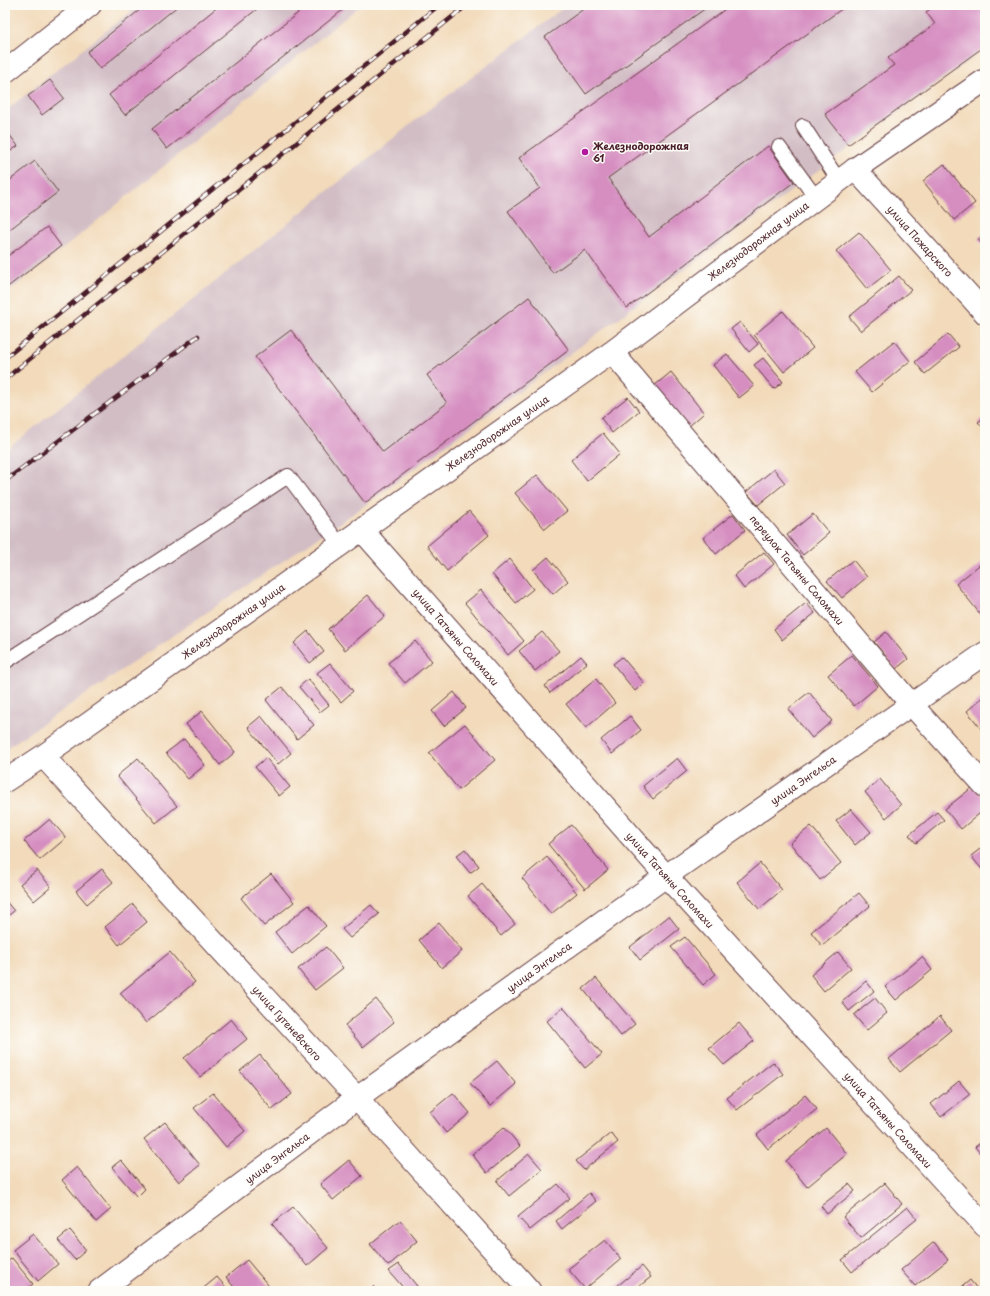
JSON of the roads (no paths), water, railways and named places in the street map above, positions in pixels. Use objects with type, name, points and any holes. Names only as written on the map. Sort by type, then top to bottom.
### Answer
[{"type":"street","points":[[5,72],[90,5]]},
{"type":"street","name":"Железнодорожная улица","points":[[5,781],[43,756],[612,352],[847,175],[985,80]]},
{"type":"street","name":"улица Пожарского","points":[[847,175],[985,313]]},
{"type":"street","name":"переулок Татьяны Соломахи","points":[[612,352],[911,704],[985,786]]},
{"type":"street","name":"улица Татьяны Соломахи","points":[[361,529],[666,876],[985,1226]]},
{"type":"street","name":"улица Энгельса","points":[[99,1291],[356,1098],[666,876],[985,653]]},
{"type":"street","name":"улица Гутеневского","points":[[43,756],[356,1098],[530,1291]]},
{"type":"lane","points":[[803,126],[847,175]]},
{"type":"lane","points":[[779,147],[816,198]]},
{"type":"lane","points":[[5,662],[288,476],[340,545]]},
{"type":"railway","points":[[5,358],[439,5]]},
{"type":"railway","points":[[5,379],[467,5]]},
{"type":"railway","points":[[5,481],[198,336]]},
{"type":"place","name":"Железнодорожная 61","points":[[585,152]]}]
